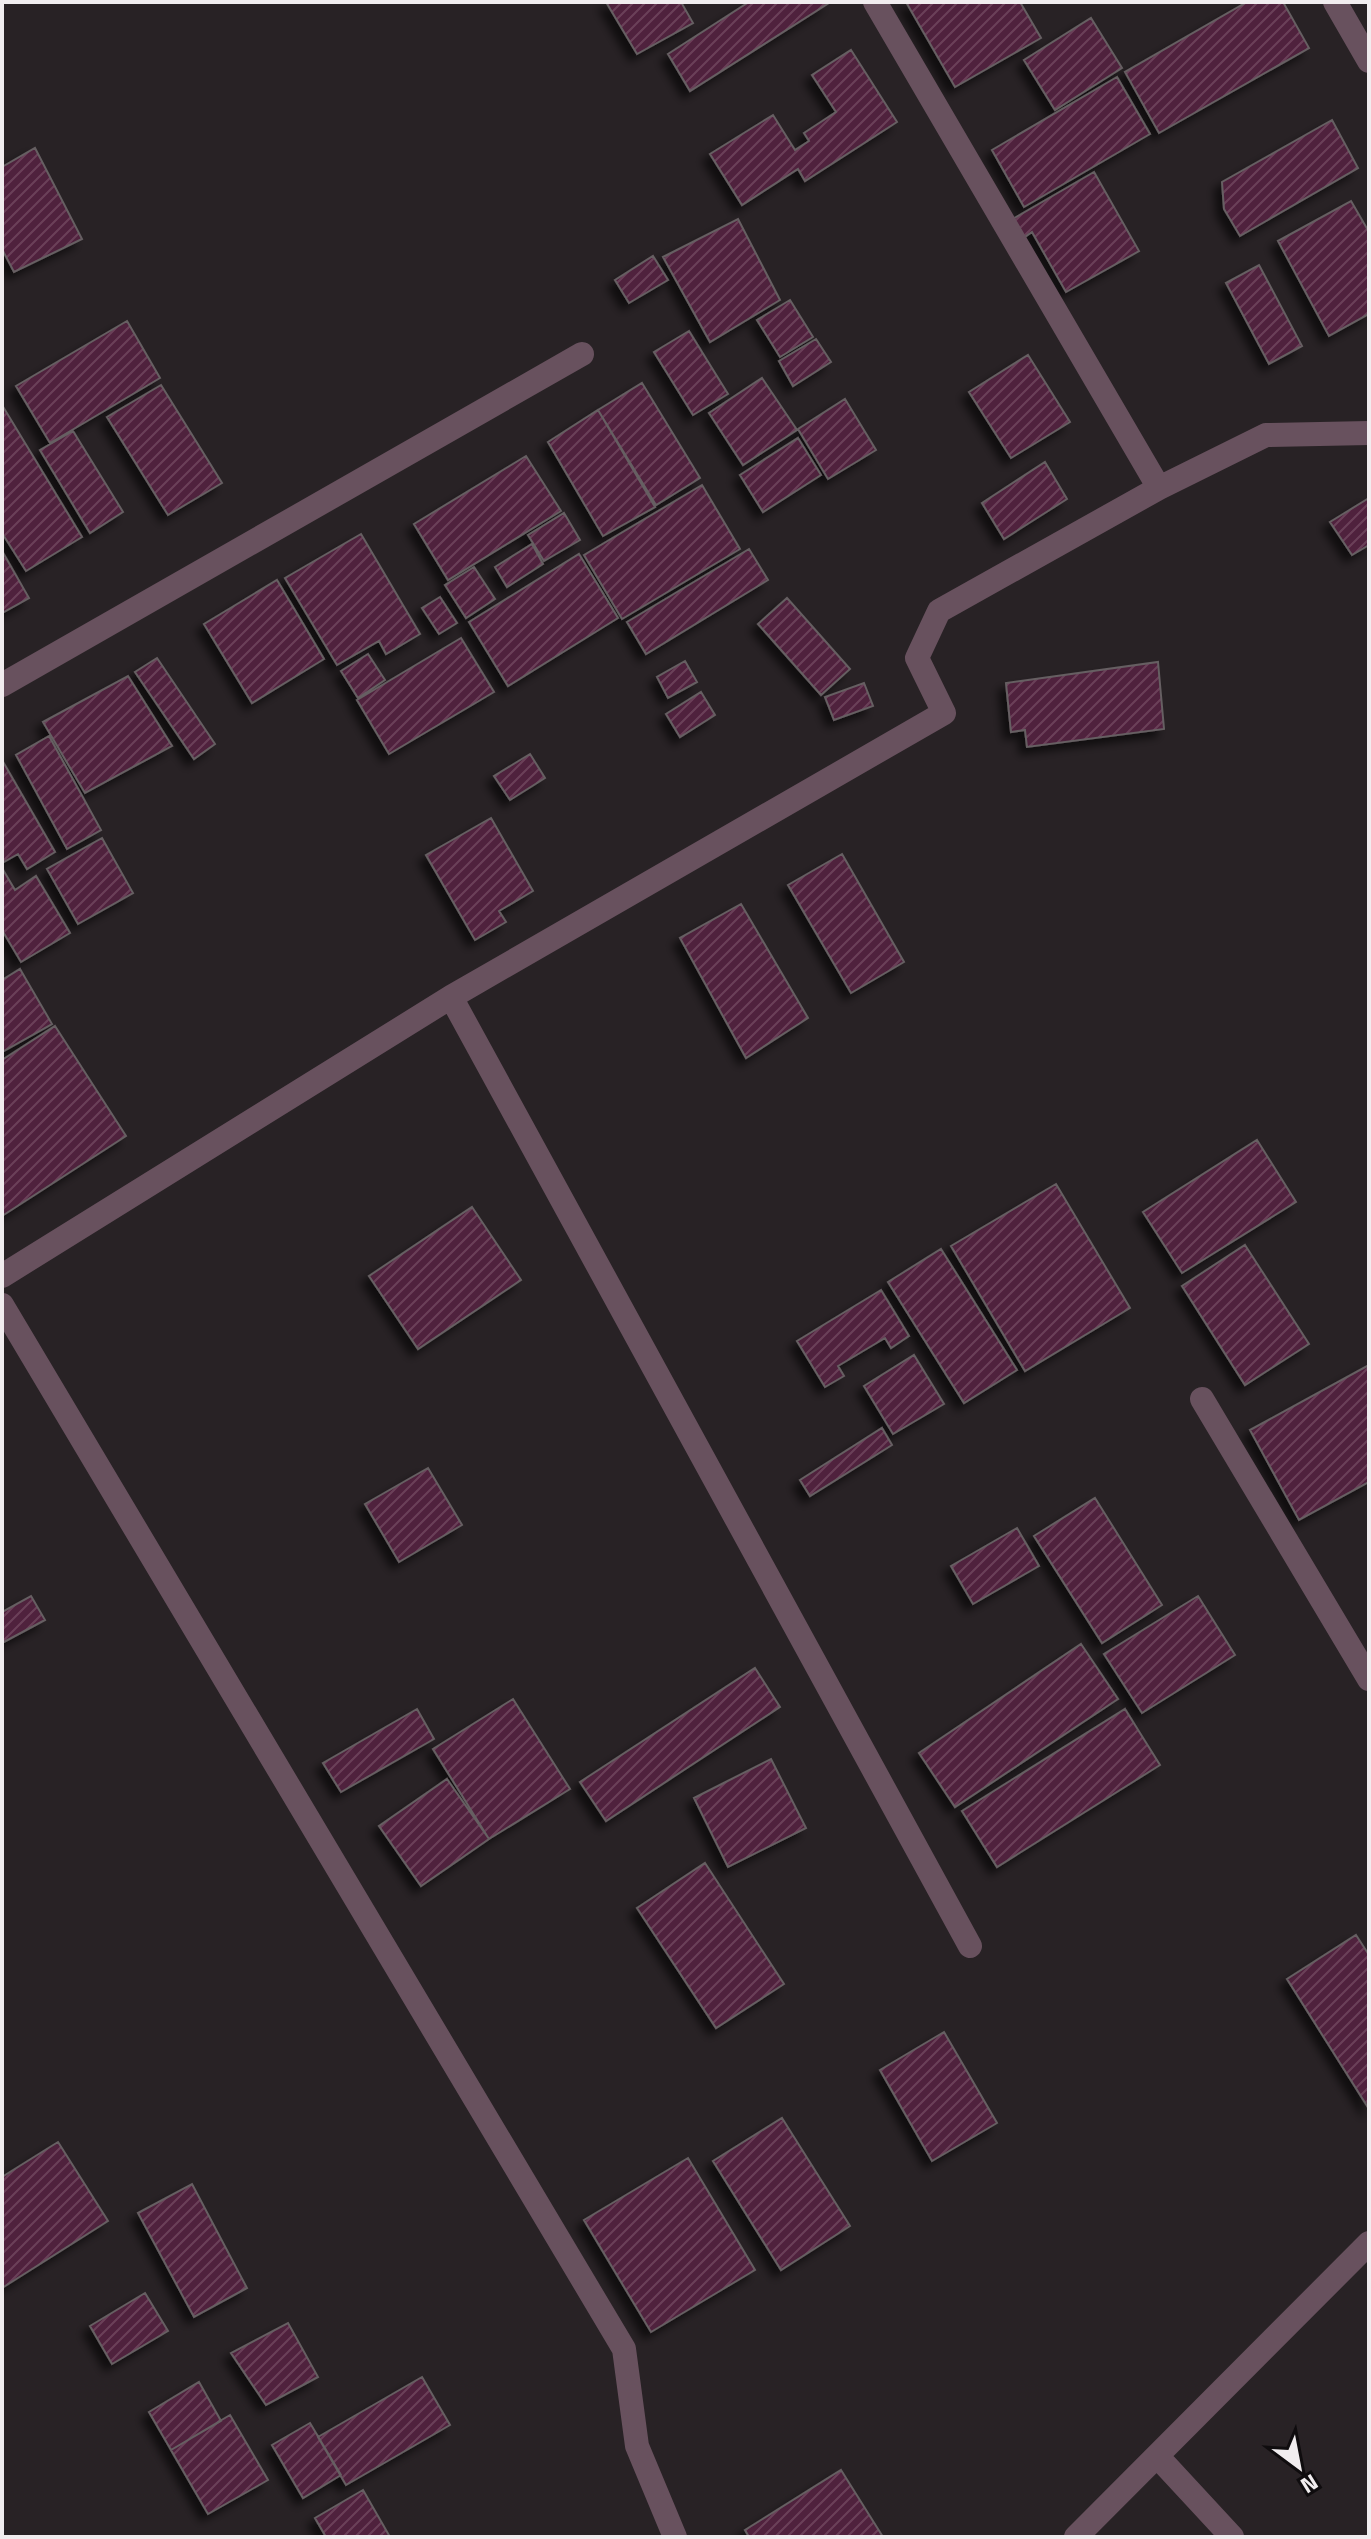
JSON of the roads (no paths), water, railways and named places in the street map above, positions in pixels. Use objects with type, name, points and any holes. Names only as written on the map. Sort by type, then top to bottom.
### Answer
[{"type":"street","points":[[875,2],[1159,488]]},
{"type":"street","points":[[1335,2],[1369,61]]},
{"type":"street","points":[[2,685],[582,354]]},
{"type":"street","points":[[2,1276],[451,997],[944,713],[917,658],[939,611],[1159,488],[1266,435],[1369,433]]},
{"type":"street","points":[[451,997],[970,1946]]},
{"type":"street","points":[[2,1305],[624,2349],[637,2446],[675,2537]]},
{"type":"street","points":[[1202,1399],[1369,1679]]},
{"type":"street","points":[[1076,2537],[1369,2243]]},
{"type":"street","points":[[1158,2457],[1232,2537]]}]
